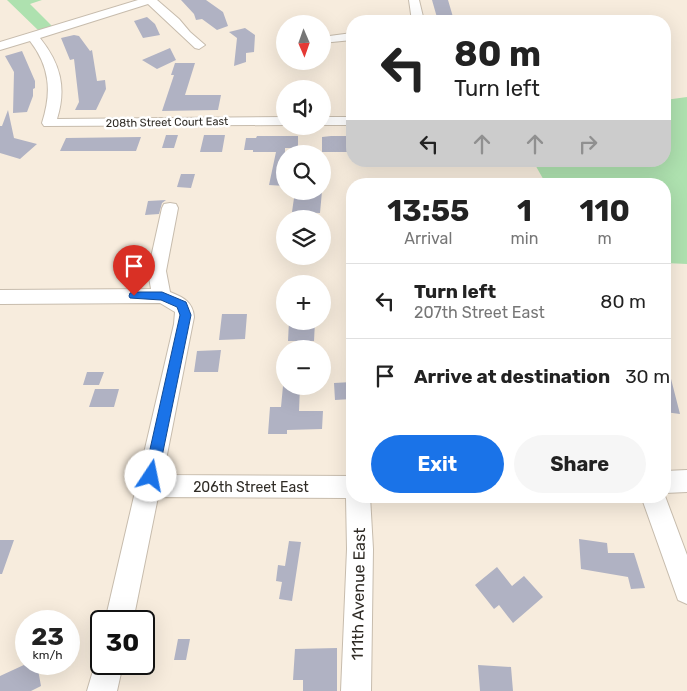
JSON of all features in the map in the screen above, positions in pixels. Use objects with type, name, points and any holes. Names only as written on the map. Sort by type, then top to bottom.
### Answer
[{"type":"street","points":[[0,46],[150,0],[199,45]]},
{"type":"street","points":[[414,0],[417,15]]},
{"type":"street","name":"208th Street Court East","points":[[32,36],[44,50],[55,73],[55,102],[49,123],[276,121]]},
{"type":"street","points":[[331,40],[346,38]]},
{"type":"street","points":[[331,121],[346,121]]},
{"type":"street","points":[[168,299],[157,271],[170,208]]},
{"type":"street","points":[[0,297],[168,299],[182,305],[186,315],[150,486],[121,610]]},
{"type":"street","points":[[671,482],[687,482]]},
{"type":"street","name":"206th Street East","points":[[150,486],[346,487]]},
{"type":"street","name":"111th Avenue East","points":[[356,691],[359,568],[358,503]]},
{"type":"street","points":[[656,503],[687,591]]},
{"type":"street","points":[[102,691],[106,675]]},
{"type":"green space","points":[[7,0],[42,0],[30,4],[53,27],[39,31]]},
{"type":"green space","points":[[687,97],[687,264],[671,263],[671,178],[543,178],[536,167],[671,167],[671,99]]},
{"type":"building","points":[[181,0],[206,0],[223,12],[228,26],[217,30],[202,19],[196,20],[194,14]]},
{"type":"building","points":[[432,0],[448,0],[452,15],[436,15]]},
{"type":"building","points":[[147,17],[155,24],[160,35],[143,38],[134,21]]},
{"type":"building","points":[[245,28],[255,35],[254,52],[246,53],[246,62],[234,66],[237,38],[229,32]]},
{"type":"building","points":[[74,35],[79,36],[90,51],[92,50],[97,81],[105,80],[106,89],[96,110],[75,110],[79,102],[74,59],[70,60],[61,38]]},
{"type":"building","points":[[170,48],[176,60],[157,69],[142,60]]},
{"type":"building","points":[[22,51],[35,81],[35,88],[33,89],[33,96],[27,112],[13,113],[14,72],[5,56]]},
{"type":"building","points":[[175,63],[195,63],[185,95],[221,95],[218,110],[162,111],[174,75],[171,75]]},
{"type":"building","points":[[8,110],[14,138],[37,144],[20,159],[0,153],[0,126],[2,126]]},
{"type":"building","points":[[166,135],[178,135],[174,148],[162,148]]},
{"type":"building","points":[[204,135],[225,135],[222,152],[200,152]]},
{"type":"building","points":[[257,136],[298,136],[298,145],[276,145],[276,152],[244,150],[246,138],[256,138]]},
{"type":"building","points":[[346,136],[346,152],[331,152],[331,145],[322,145],[322,137]]},
{"type":"building","points":[[141,137],[136,151],[60,151],[66,138]]},
{"type":"building","points":[[276,152],[276,185],[269,185]]},
{"type":"building","points":[[181,174],[195,174],[191,188],[177,187]]},
{"type":"building","points":[[166,200],[162,203],[159,214],[145,215],[148,201]]},
{"type":"building","points":[[294,200],[321,200],[320,210],[292,210]]},
{"type":"building","points":[[222,314],[247,314],[245,339],[219,340]]},
{"type":"building","points":[[289,330],[315,330],[314,340],[288,340]]},
{"type":"building","points":[[221,350],[218,372],[194,372],[197,351]]},
{"type":"building","points":[[87,372],[104,372],[99,385],[83,385]]},
{"type":"building","points":[[671,379],[680,414],[671,413]]},
{"type":"building","points":[[346,382],[346,399],[335,400],[334,383]]},
{"type":"building","points":[[95,389],[119,389],[114,407],[89,407]]},
{"type":"building","points":[[282,395],[300,395],[299,411],[323,411],[322,429],[287,430],[287,434],[268,434],[270,407],[281,407]]},
{"type":"building","points":[[579,539],[607,543],[608,553],[634,553],[645,588],[631,589],[628,577],[581,569]]},
{"type":"building","points":[[0,540],[14,540],[2,574],[0,574]]},
{"type":"building","points":[[289,541],[301,542],[292,601],[279,599],[282,582],[276,581],[278,565],[285,566]]},
{"type":"building","points":[[497,567],[512,586],[524,576],[543,597],[513,623],[499,605],[494,609],[475,585]]},
{"type":"building","points":[[178,639],[190,639],[186,660],[174,660]]},
{"type":"building","points":[[337,648],[337,691],[303,691],[303,680],[293,680],[295,649]]},
{"type":"building","points":[[478,665],[511,667],[513,691],[480,691]]},
{"type":"building","points":[[15,669],[15,675],[39,675],[41,686],[31,691],[0,691],[0,676]]},
{"type":"route","points":[[134,296],[162,296],[182,305],[186,315],[151,476]]}]
